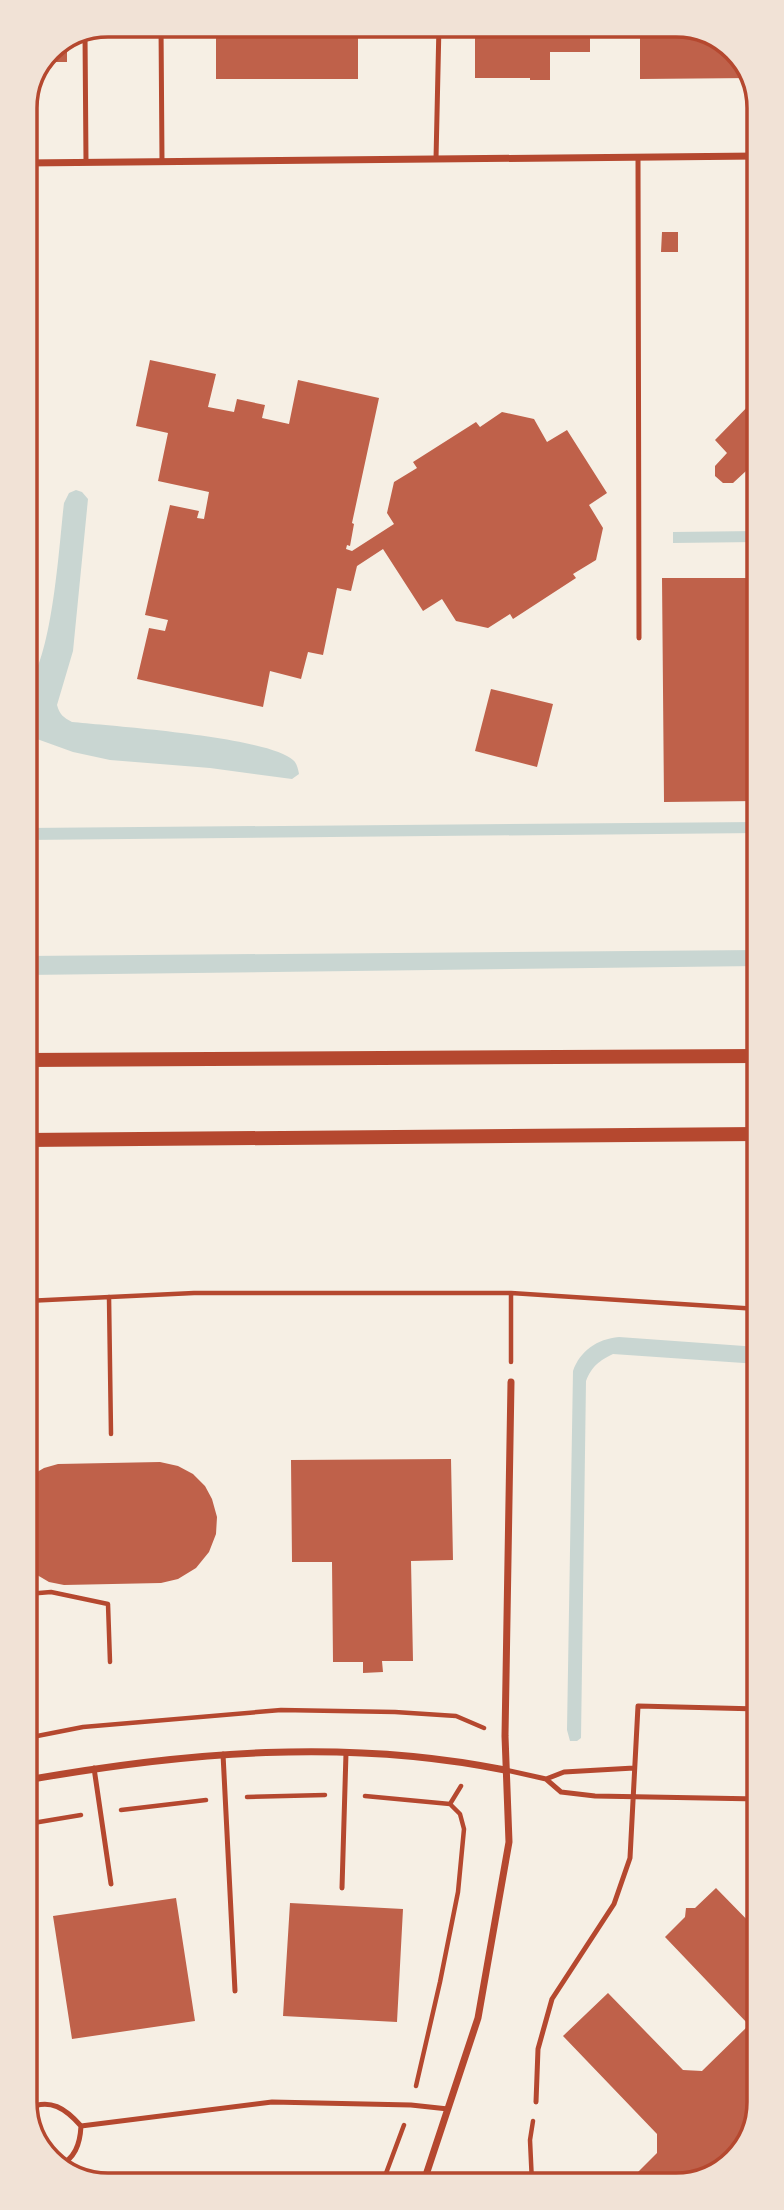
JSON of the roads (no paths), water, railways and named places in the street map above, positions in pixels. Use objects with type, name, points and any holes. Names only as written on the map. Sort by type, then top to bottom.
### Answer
[{"type":"main road","points":[[37,1060],[747,1056]]},
{"type":"main road","points":[[37,1140],[747,1134]]},
{"type":"street","points":[[37,163],[747,156]]},
{"type":"street","points":[[427,2173],[478,2018],[509,1842],[505,1736],[511,1382]]},
{"type":"street","points":[[37,1778],[94,1768],[223,1754],[292,1751],[433,1759],[505,1770]]},
{"type":"lane","points":[[160,37],[162,161]]},
{"type":"lane","points":[[436,159],[439,37]]},
{"type":"lane","points":[[85,41],[86,162]]},
{"type":"lane","points":[[638,157],[639,638]]},
{"type":"lane","points":[[536,2102],[538,2049],[552,1999],[614,1904],[630,1857],[638,1706],[747,1709]]},
{"type":"lane","points":[[342,1888],[346,1753]]},
{"type":"lane","points":[[223,1754],[235,1991]]},
{"type":"lane","points":[[94,1768],[111,1884]]},
{"type":"lane","points":[[546,1779],[564,1772],[634,1768]]},
{"type":"lane","points":[[505,1770],[546,1779],[561,1792],[632,1798],[747,1799]]},
{"type":"lane","points":[[80,2126],[272,2102],[411,2105],[448,2109]]},
{"type":"lane","points":[[37,2106],[54,2105],[65,2110],[80,2126],[80,2140],[69,2161]]}]
